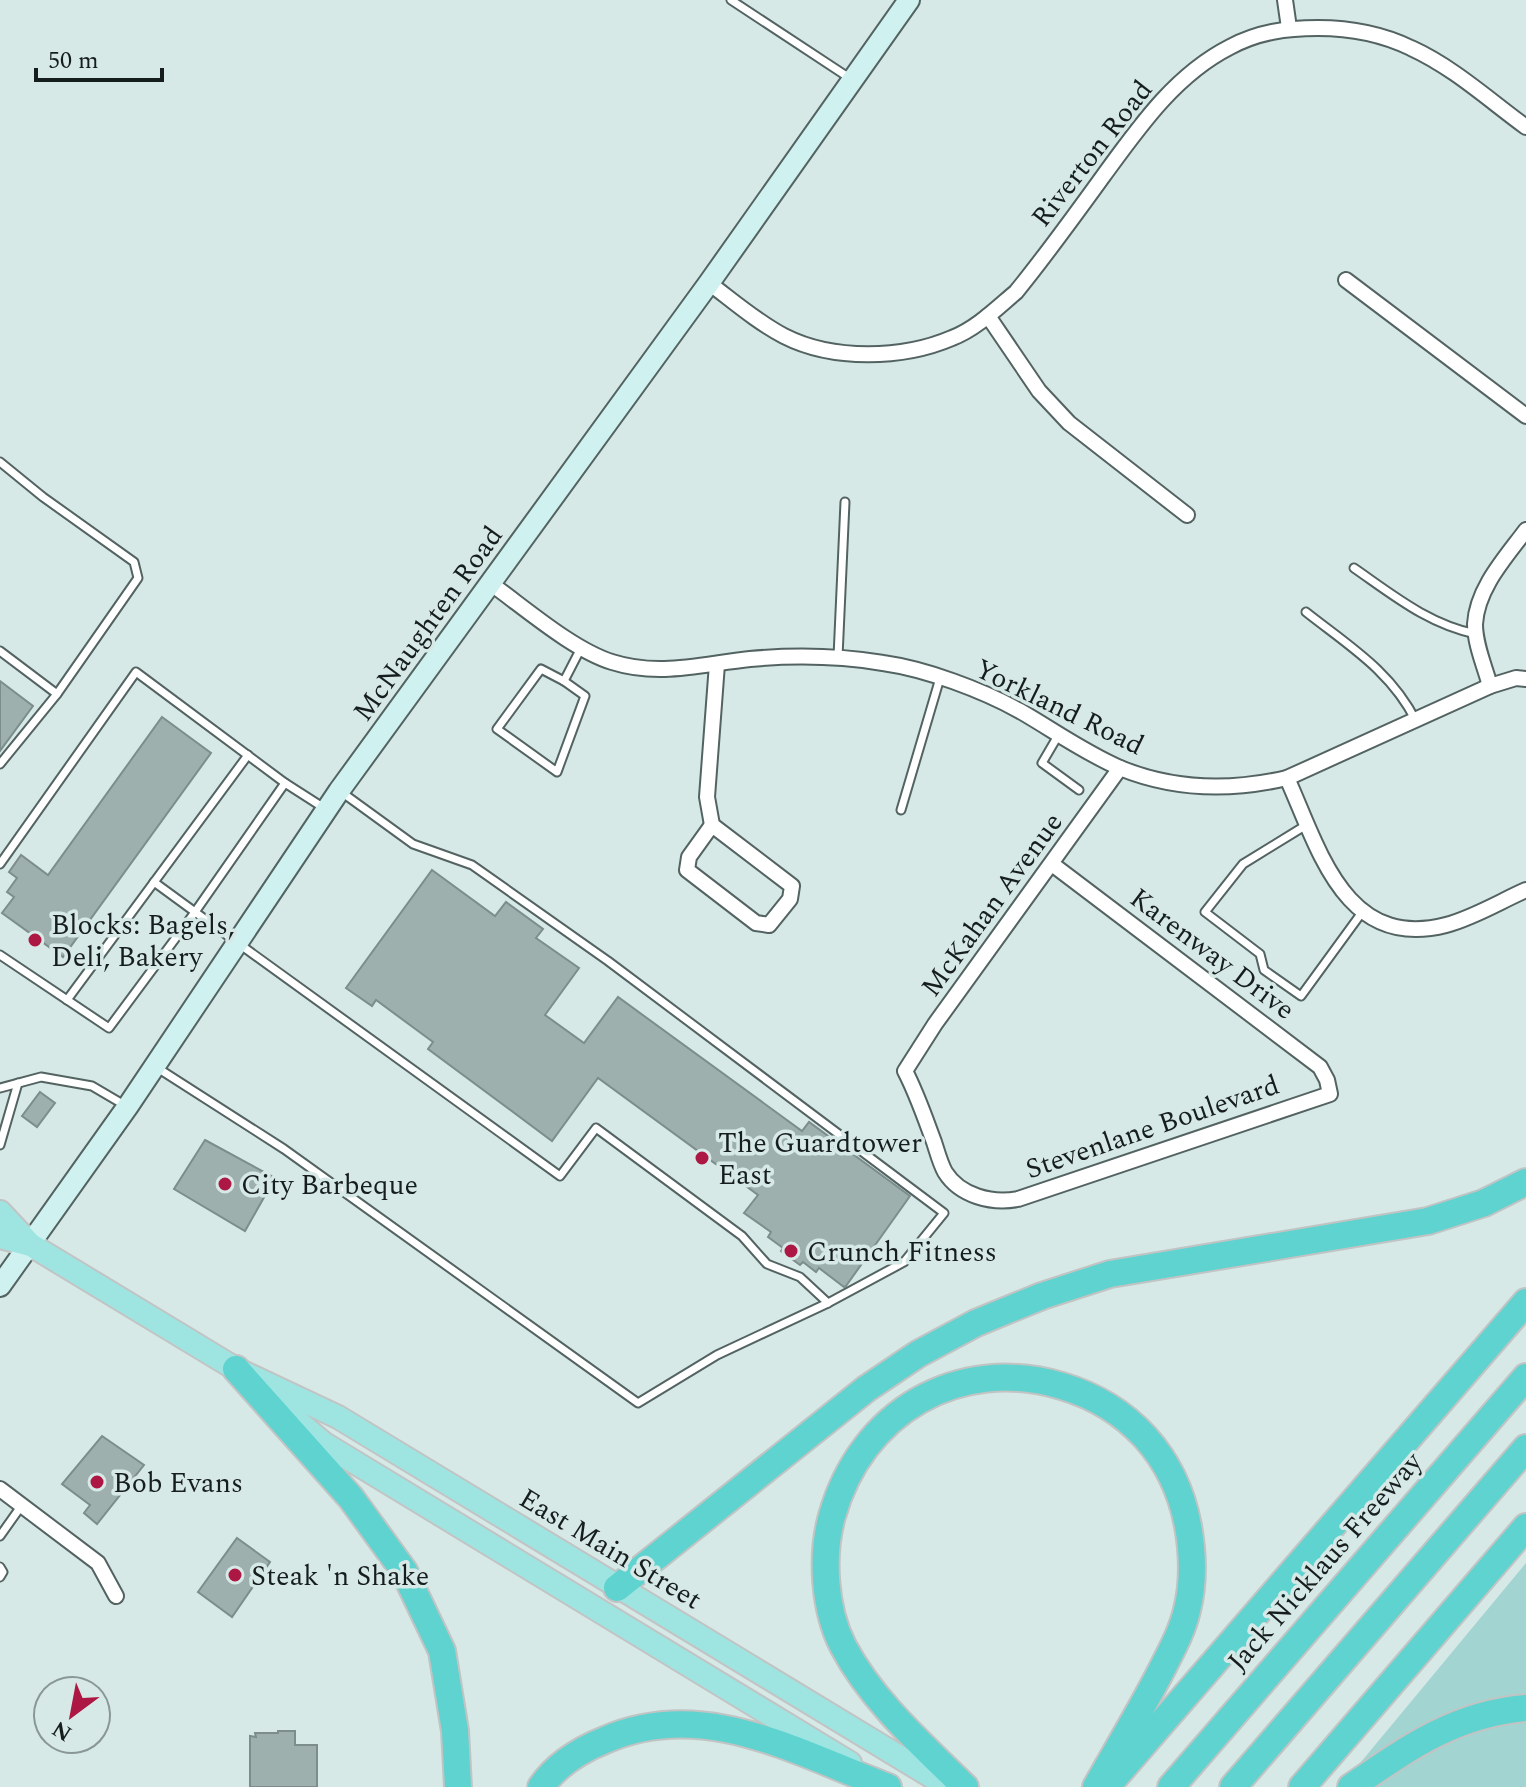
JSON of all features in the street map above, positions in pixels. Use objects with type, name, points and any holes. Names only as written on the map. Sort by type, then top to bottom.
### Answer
[{"type":"highway","points":[[617,1588],[866,1389],[918,1354],[976,1323],[1042,1296],[1110,1274],[1428,1221],[1484,1203],[1526,1182]]},
{"type":"highway","points":[[1107,1787],[1526,1302]]},
{"type":"highway","points":[[236,1369],[351,1498],[404,1571],[442,1651],[455,1731],[458,1787]]},
{"type":"highway","points":[[965,1787],[887,1708],[861,1677],[841,1642],[833,1614],[825,1576],[825,1549],[829,1526],[845,1480],[871,1439],[906,1408],[948,1387],[993,1377],[1016,1377],[1085,1393],[1129,1419],[1166,1465],[1181,1496],[1191,1550],[1192,1578],[1187,1612],[1181,1632],[1096,1787]]},
{"type":"highway","name":"Jack Nicklaus Freeway","points":[[1171,1787],[1526,1377]]},
{"type":"highway","points":[[1233,1787],[1526,1448]]},
{"type":"highway","points":[[1302,1787],[1526,1527]]},
{"type":"highway","points":[[1351,1787],[1411,1745],[1455,1723],[1499,1710],[1526,1708]]},
{"type":"highway","points":[[541,1787],[559,1767],[595,1744],[632,1729],[682,1722],[709,1724],[762,1738],[889,1787]]},
{"type":"main road","name":"East Main Street","points":[[0,1212],[31,1245],[236,1369],[338,1417],[949,1787]]},
{"type":"main road","name":"East Main Street","points":[[0,1237],[31,1245]]},
{"type":"main road","name":"East Main Street","points":[[236,1369],[323,1443],[889,1787]]},
{"type":"street","name":"McNaughten Road","points":[[0,1286],[128,1106],[326,809],[709,283],[909,0]]},
{"type":"street","points":[[1285,0],[1289,28]]},
{"type":"street","name":"Riverton Road","points":[[709,283],[786,337],[820,348],[867,354],[907,351],[953,338],[988,316],[1016,292],[1152,110],[1200,66],[1230,47],[1265,32],[1289,28],[1329,28],[1373,33],[1412,48],[1448,69],[1526,127]]},
{"type":"street","points":[[1346,280],[1526,416]]},
{"type":"street","points":[[988,316],[1039,391],[1069,423],[1187,515]]},
{"type":"street","points":[[1490,686],[1476,634],[1478,611],[1491,577],[1526,530]]},
{"type":"street","name":"Yorkland Road","points":[[490,583],[581,648],[611,662],[656,671],[766,658],[838,657],[886,663],[940,678],[1016,709],[1120,768],[1169,783],[1221,788],[1253,786],[1287,778],[1490,686],[1516,678],[1526,679]]},
{"type":"street","points":[[712,825],[689,857],[687,870],[756,923],[769,925],[790,899],[792,886],[712,825],[707,797],[717,664]]},
{"type":"street","name":"McKahan Avenue","points":[[991,1201],[970,1193],[945,1173],[905,1071],[935,1024],[1120,768]]},
{"type":"street","points":[[1287,778],[1332,878],[1351,902],[1363,911],[1405,928],[1434,927],[1450,924],[1526,890]]},
{"type":"street","name":"Karenway Drive","points":[[1052,864],[1320,1067],[1330,1094]]},
{"type":"street","name":"Stevenlane Boulevard","points":[[991,1201],[1018,1199],[1330,1094]]},
{"type":"street","points":[[0,1489],[98,1563],[116,1596]]},
{"type":"lane","points":[[731,0],[853,80]]},
{"type":"lane","points":[[0,462],[134,562],[138,578],[57,694],[0,764]]},
{"type":"lane","points":[[838,657],[845,502]]},
{"type":"lane","points":[[1354,568],[1413,610],[1452,629],[1476,634]]},
{"type":"lane","points":[[1306,612],[1384,673],[1403,696],[1416,721]]},
{"type":"lane","points":[[564,681],[581,648]]},
{"type":"lane","points":[[0,651],[57,694]]},
{"type":"lane","points":[[541,669],[564,681],[585,696],[557,772],[497,729],[541,669]]},
{"type":"lane","points":[[0,864],[136,672],[285,783],[326,809]]},
{"type":"lane","points":[[901,810],[940,678]]},
{"type":"lane","points":[[1059,734],[1042,763],[1079,790]]},
{"type":"lane","points":[[67,1000],[248,755]]},
{"type":"lane","points":[[0,955],[109,1028],[285,783]]},
{"type":"lane","points":[[154,1066],[284,1149],[638,1403],[717,1355],[828,1303],[904,1262],[944,1213],[608,961],[472,865],[413,844],[339,791]]},
{"type":"lane","points":[[1308,824],[1243,864],[1205,912],[1260,954],[1264,970],[1301,996],[1363,911]]},
{"type":"lane","points":[[154,882],[235,944],[560,1176],[596,1128],[742,1236],[767,1264],[800,1277],[828,1303]]},
{"type":"lane","points":[[0,1088],[41,1077],[92,1086],[128,1106]]},
{"type":"lane","points":[[0,1145],[18,1083]]},
{"type":"lane","points":[[0,1536],[22,1505]]},
{"type":"lane","points":[[0,1567],[3,1572],[0,1577]]},
{"type":"shaded area","points":[[1526,1563],[1526,1700],[1366,1767],[1361,1762]]},
{"type":"shaded area","points":[[1526,1719],[1526,1787],[1371,1787],[1402,1765],[1482,1726]]},
{"type":"building","points":[[0,681],[33,706],[0,751]]},
{"type":"building","points":[[162,717],[211,753],[63,957],[2,913],[14,897],[7,892],[17,878],[9,872],[21,855],[48,875]]},
{"type":"building","points":[[432,870],[495,916],[506,902],[543,929],[536,938],[579,968],[545,1015],[584,1043],[618,997],[802,1131],[809,1122],[910,1196],[846,1286],[819,1268],[816,1272],[803,1262],[800,1265],[781,1251],[783,1248],[768,1237],[771,1232],[744,1213],[758,1195],[598,1078],[552,1141],[428,1049],[433,1042],[376,1000],[372,1006],[346,988]]},
{"type":"building","points":[[40,1092],[55,1103],[37,1127],[22,1116]]},
{"type":"building","name":"City Barbeque","points":[[205,1140],[275,1178],[245,1231],[174,1189]]},
{"type":"building","name":"Bob Evans","points":[[102,1436],[144,1465],[97,1524],[84,1513],[90,1505],[62,1484]]},
{"type":"building","name":"Steak 'n Shake","points":[[237,1538],[270,1562],[232,1617],[198,1592]]},
{"type":"building","points":[[295,1731],[295,1745],[317,1745],[317,1787],[250,1787],[250,1736]]},
{"type":"place","name":"Blocks: Bagels, Deli, Bakery","points":[[35,940]]},
{"type":"place","name":"The Guardtower East","points":[[702,1158]]},
{"type":"place","name":"City Barbeque","points":[[225,1184]]},
{"type":"place","name":"Crunch Fitness","points":[[791,1251]]},
{"type":"place","name":"Bob Evans","points":[[97,1482]]},
{"type":"place","name":"Steak 'n Shake","points":[[235,1575]]}]
